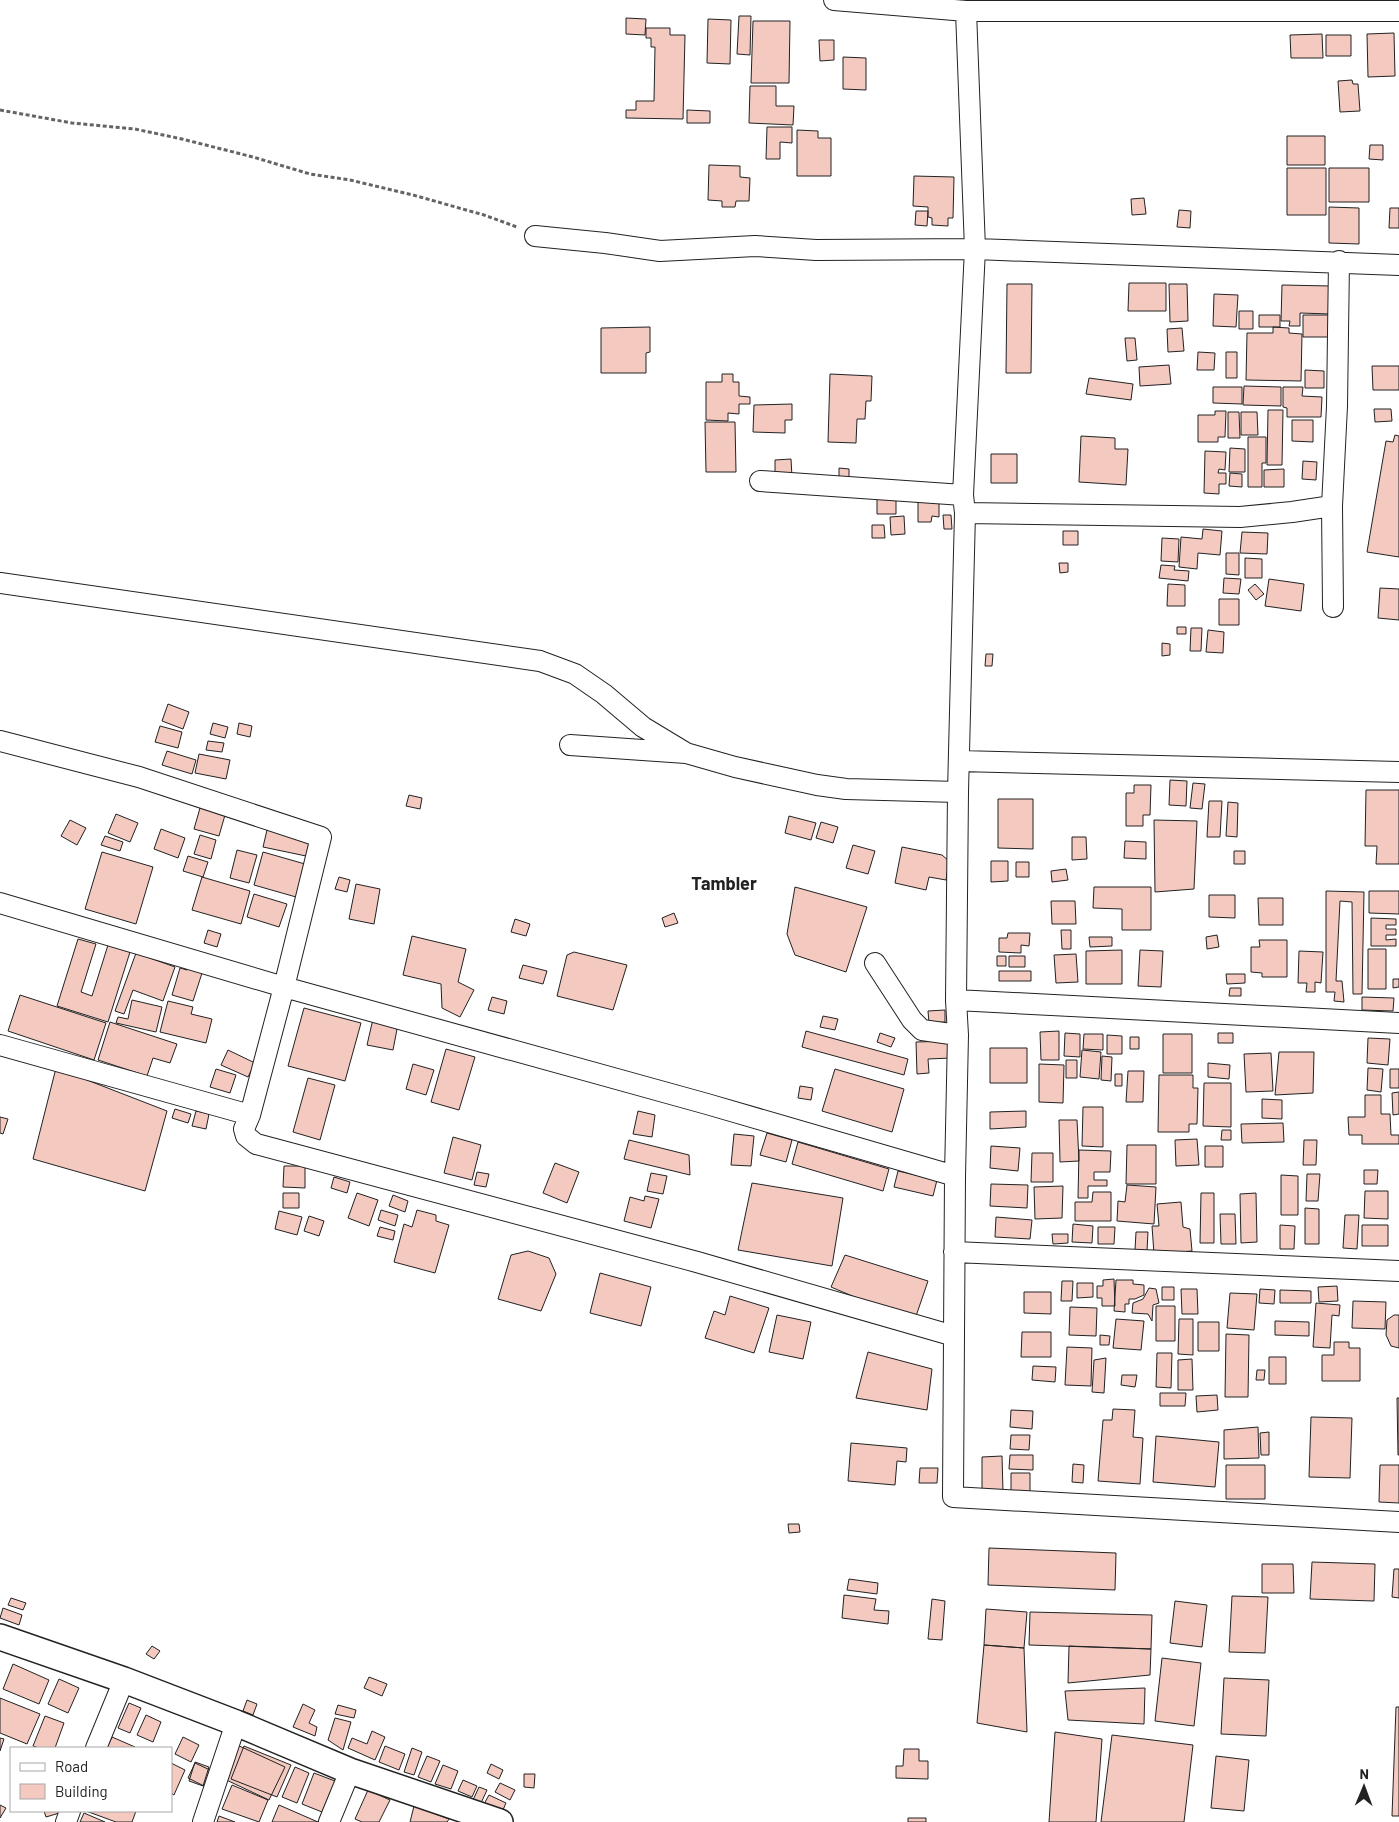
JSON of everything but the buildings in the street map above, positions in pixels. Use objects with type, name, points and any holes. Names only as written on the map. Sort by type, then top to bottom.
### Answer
[{"type":"street","points":[[834,0],[966,10],[1256,5],[1399,11]]},
{"type":"street","points":[[966,10],[975,249],[964,504],[958,792],[956,1000],[958,1034],[954,1252],[953,1497],[1399,1522]]},
{"type":"street","points":[[535,236],[660,251],[755,246],[816,250],[975,249],[1338,261],[1399,265]]},
{"type":"street","points":[[1333,607],[1332,506],[1337,406],[1338,261]]},
{"type":"street","points":[[760,481],[964,504],[1240,517],[1332,506]]},
{"type":"street","points":[[0,583],[540,661],[574,674],[604,694],[643,727],[686,753]]},
{"type":"street","points":[[0,741],[139,777],[321,837],[284,987],[250,1115],[244,1129],[246,1136],[256,1144],[697,1262],[954,1336]]},
{"type":"street","points":[[570,745],[686,753],[735,767],[817,785],[855,789],[958,792]]},
{"type":"street","points":[[960,761],[1399,772]]},
{"type":"street","points":[[0,903],[284,987],[707,1104],[955,1176]]},
{"type":"street","points":[[875,962],[912,1020],[922,1030],[958,1034]]},
{"type":"street","points":[[956,1000],[1399,1022]]},
{"type":"street","points":[[0,1045],[250,1115]]},
{"type":"street","points":[[954,1252],[1399,1271]]},
{"type":"street","points":[[0,1637],[124,1680],[236,1723],[458,1815],[500,1822]]},
{"type":"street","points":[[96,1747],[124,1680]]},
{"type":"street","points":[[203,1822],[236,1723]]},
{"type":"street","points":[[330,1822],[350,1771]]},
{"type":"path","points":[[0,110],[72,123],[135,129],[182,139],[310,174],[350,180],[484,214],[535,236]]},
{"type":"district","name":"Tambler","points":[[724,884]]}]
